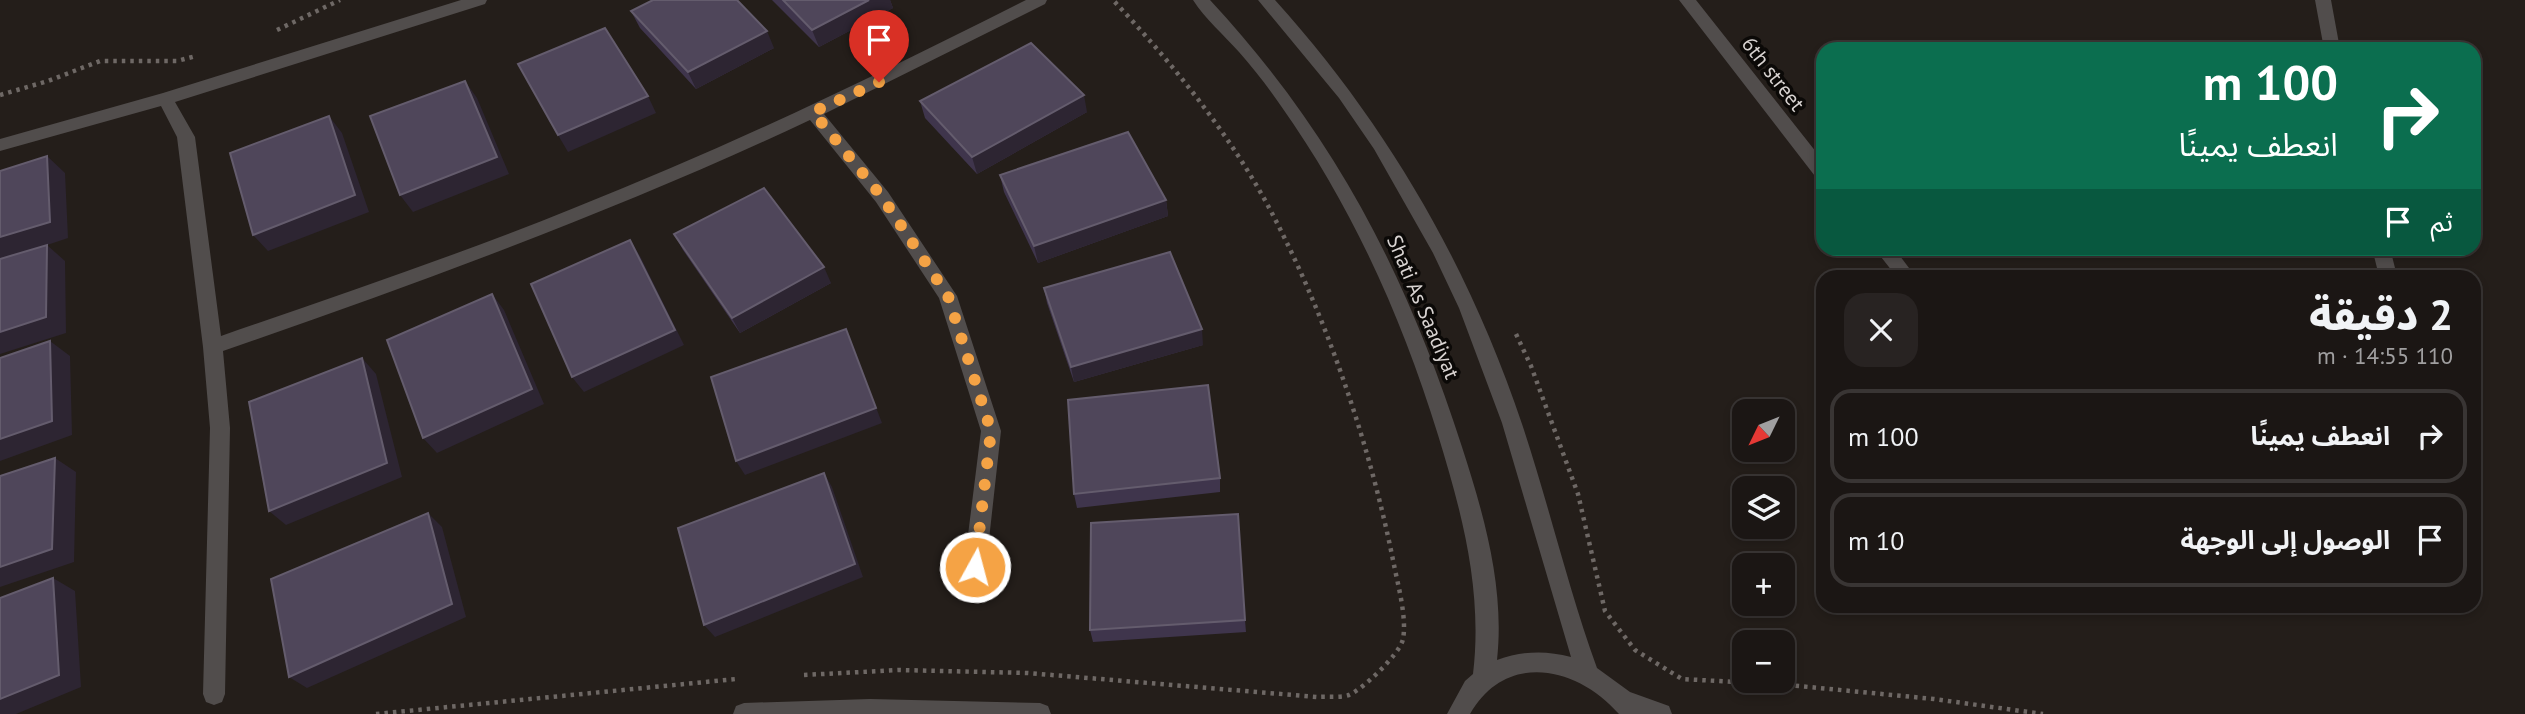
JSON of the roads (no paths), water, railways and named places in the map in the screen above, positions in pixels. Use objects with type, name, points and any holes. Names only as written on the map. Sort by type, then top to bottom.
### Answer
[{"type":"street","points":[[0,145],[165,99],[479,0]]},
{"type":"street","points":[[213,347],[512,241],[679,173],[901,72],[1039,0]]},
{"type":"street","name":"Shati As Saadiyat","points":[[1201,0],[1256,62],[1299,119],[1339,183],[1377,252],[1412,330],[1443,415],[1483,565],[1490,622],[1485,679]]},
{"type":"street","name":"Shati As Saadiyat","points":[[1266,0],[1353,105],[1422,216],[1455,279],[1512,421],[1536,499],[1562,602],[1587,672]]},
{"type":"street","name":"6th street","points":[[1687,0],[1816,165]]},
{"type":"street","points":[[2323,0],[2331,42]]},
{"type":"street","points":[[165,99],[186,137],[213,347],[220,428],[214,694]]},
{"type":"street","points":[[813,112],[882,197],[948,296],[991,431],[975,567]]},
{"type":"street","points":[[1890,256],[1901,270]]},
{"type":"street","points":[[1457,713],[1470,693],[1502,668],[1544,661],[1566,664],[1587,672],[1608,685],[1630,708],[1661,714]]},
{"type":"street","points":[[744,714],[870,710],[1040,714]]}]
